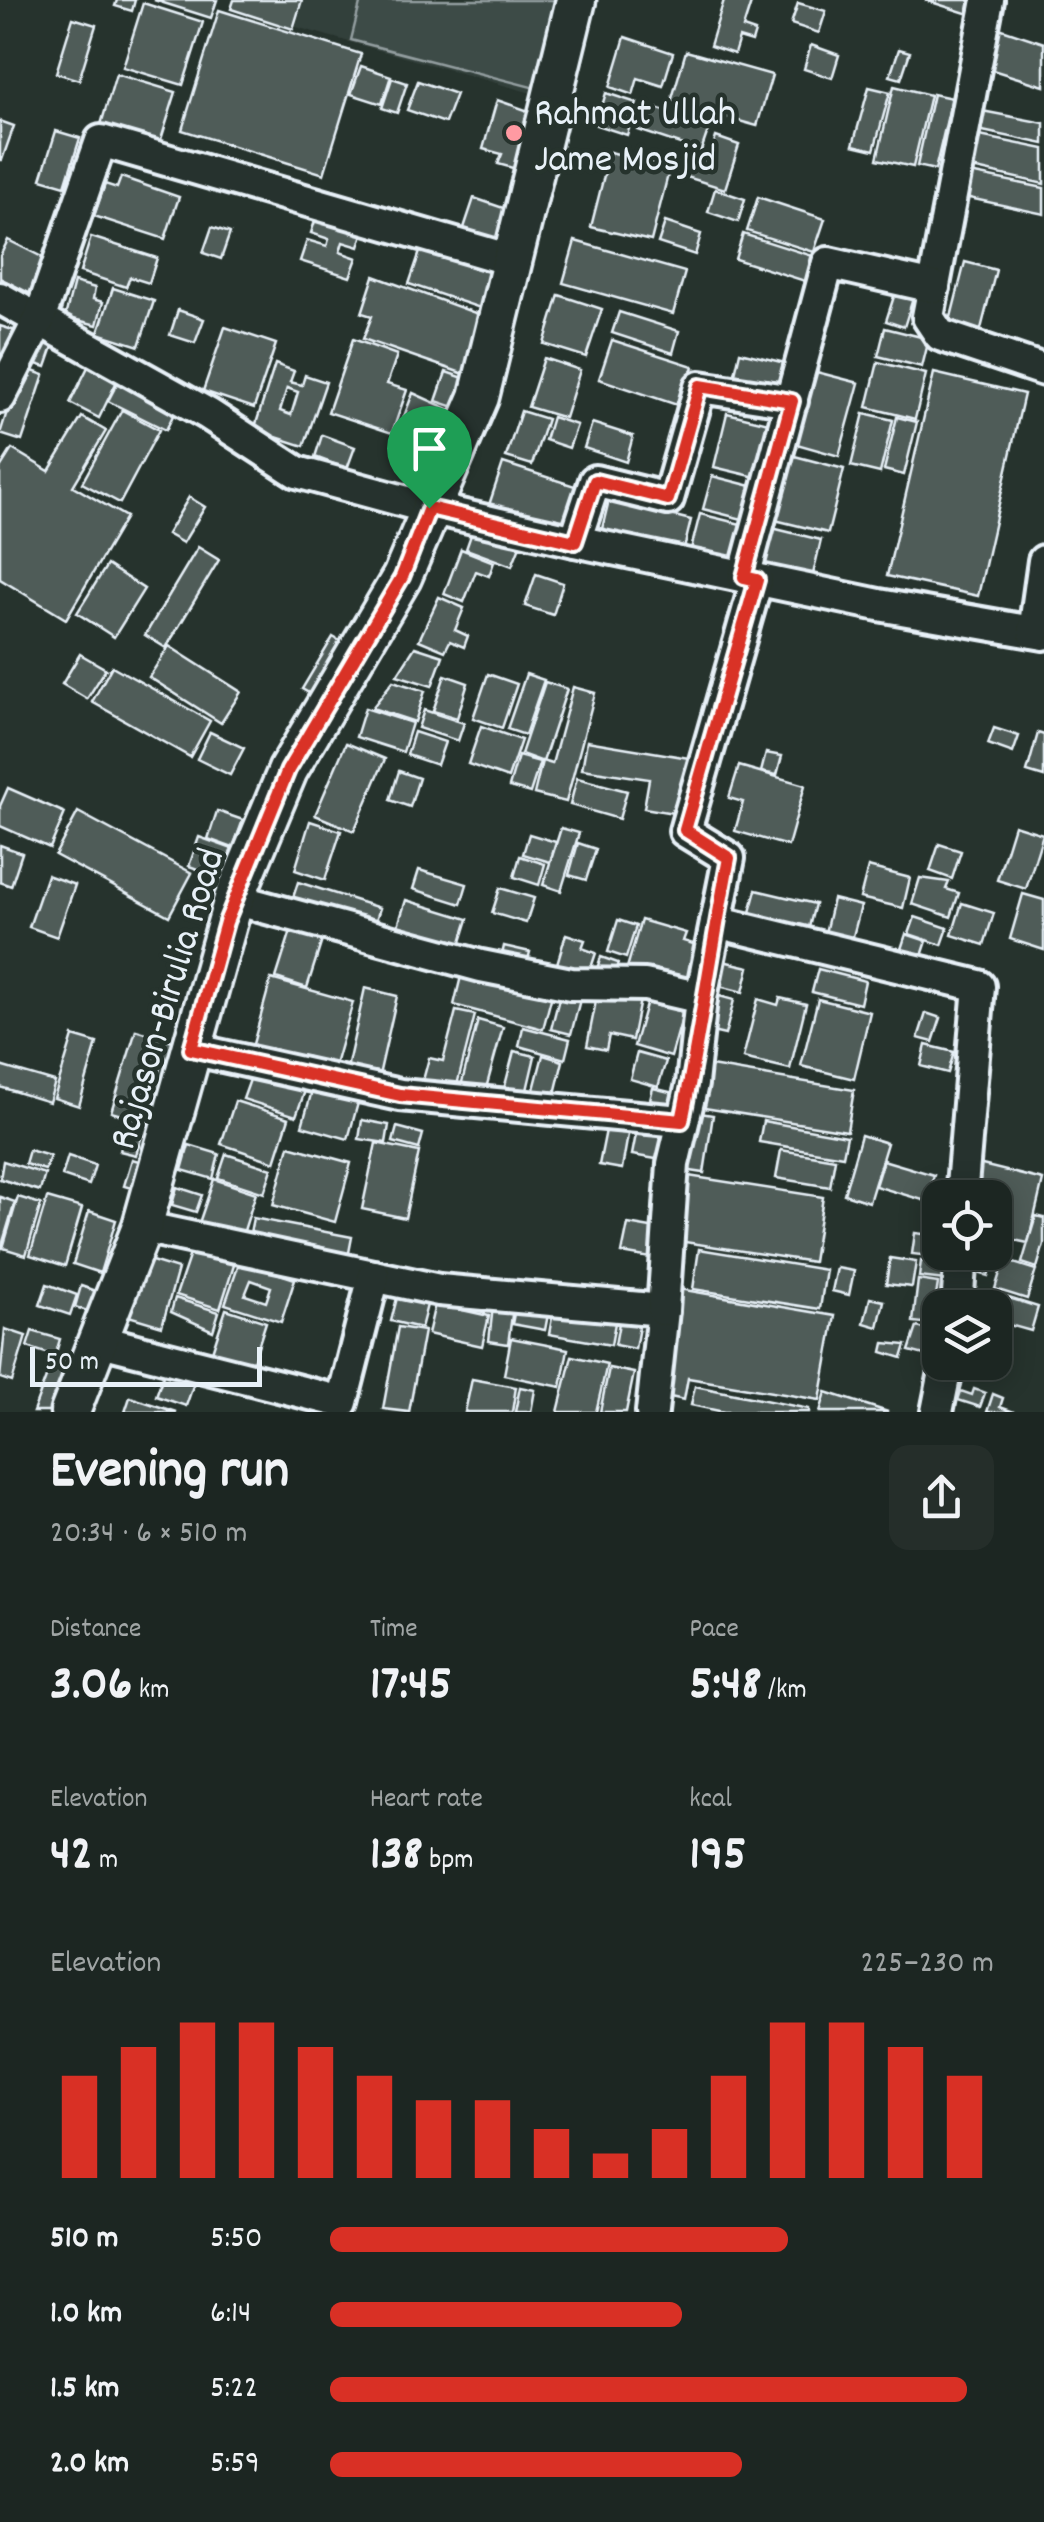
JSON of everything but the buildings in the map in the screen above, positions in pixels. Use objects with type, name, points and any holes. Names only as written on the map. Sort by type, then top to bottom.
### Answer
[{"type":"street","name":"Rajason-Birulia Road","points":[[70,1412],[142,1228],[234,899],[288,770],[402,577],[478,397],[576,0]]},
{"type":"street","points":[[988,0],[928,316],[940,335],[1044,370]]},
{"type":"street","points":[[0,397],[39,320],[101,141],[514,261]]},
{"type":"street","points":[[652,1412],[673,1164],[692,1084],[701,998],[729,858],[685,830],[751,578],[792,401],[828,263],[934,287]]},
{"type":"street","points":[[0,298],[208,414],[297,472],[429,508],[575,542],[1039,633],[1044,561]]},
{"type":"street","points":[[575,542],[595,481],[668,499],[700,386],[792,401]]},
{"type":"street","points":[[234,899],[481,966],[571,984],[644,984],[701,998]]},
{"type":"street","points":[[716,922],[979,986],[963,1180]]},
{"type":"street","points":[[191,1049],[400,1095],[682,1121]]},
{"type":"street","points":[[142,1228],[439,1290],[662,1310]]},
{"type":"street","points":[[101,1341],[342,1402],[374,1276]]},
{"type":"street","points":[[938,1412],[943,1380]]},
{"type":"shaded area","points":[[303,0],[361,0],[351,40],[542,90],[560,101],[296,27]]},
{"type":"shaded area","points":[[361,0],[566,0],[543,90],[351,40]]},
{"type":"place","name":"Rahmat Ullah Jame Mosjid","points":[[514,133]]},
{"type":"route","points":[[700,386],[792,401],[744,577],[757,580],[685,830],[729,858],[701,998],[692,1084],[682,1121],[400,1095],[191,1049],[226,922],[288,770],[402,577],[429,508],[575,542],[595,481],[668,499],[700,386]]}]
